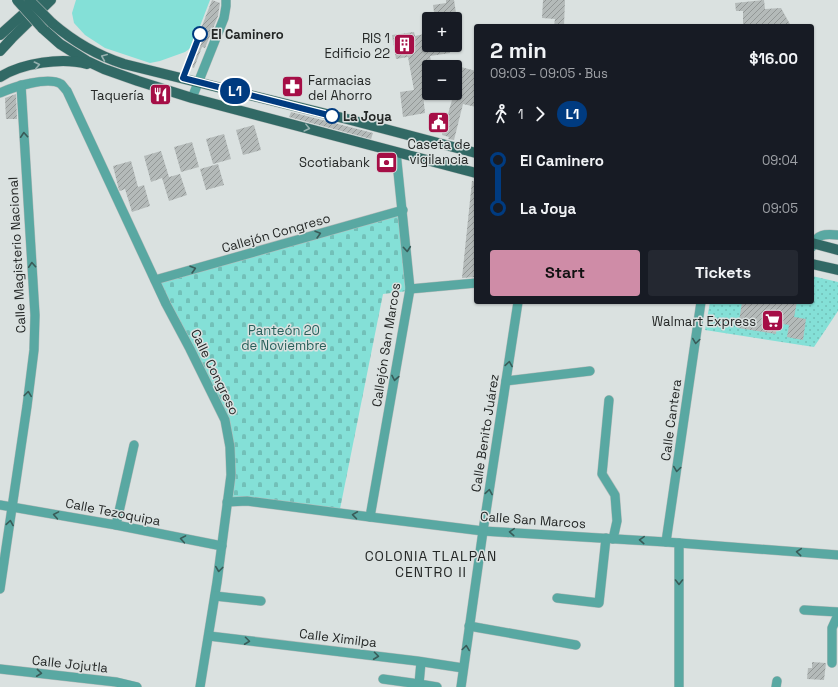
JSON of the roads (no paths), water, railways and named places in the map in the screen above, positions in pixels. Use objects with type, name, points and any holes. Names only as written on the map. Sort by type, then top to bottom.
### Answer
[{"type":"main road","points":[[16,0],[42,28],[76,55],[104,70]]},
{"type":"main road","points":[[29,0],[52,23],[83,46],[108,59],[474,152]]},
{"type":"main road","points":[[0,35],[39,0]]},
{"type":"main road","points":[[0,51],[51,0]]},
{"type":"main road","points":[[0,77],[6,73],[37,64],[58,61],[80,62],[192,98],[474,172]]},
{"type":"main road","points":[[814,244],[838,250]]},
{"type":"main road","points":[[814,264],[838,270]]},
{"type":"street","points":[[192,98],[224,18],[226,0]]},
{"type":"street","name":"Calle Congreso","points":[[21,85],[52,82],[61,85],[67,91],[155,280],[225,420],[230,447],[230,474],[215,596],[200,687]]},
{"type":"street","points":[[0,93],[21,85]]},
{"type":"street","name":"Calle Magisterio Nacional","points":[[0,590],[34,350],[35,315],[21,85]]},
{"type":"street","name":"Callejón San Marcos","points":[[370,517],[410,289],[396,152]]},
{"type":"street","name":"Callejón Congreso","points":[[155,280],[403,210]]},
{"type":"street","points":[[814,241],[818,236],[822,234],[838,234]]},
{"type":"street","points":[[410,289],[474,283]]},
{"type":"street","name":"Calle Benito Juárez","points":[[460,687],[518,304]]},
{"type":"street","name":"Calle Cantera","points":[[666,542],[701,304]]},
{"type":"street","points":[[506,380],[590,371]]},
{"type":"street","points":[[557,598],[600,603],[610,539],[617,521],[615,495],[602,474],[609,400]]},
{"type":"street","points":[[116,525],[134,445]]},
{"type":"street","name":"Calle San Marcos","points":[[227,502],[248,501],[483,531],[666,542],[838,555]]},
{"type":"street","name":"Calle Tezoquipa","points":[[0,505],[116,525],[222,546]]},
{"type":"street","points":[[679,543],[679,687]]},
{"type":"street","points":[[215,596],[261,601]]},
{"type":"street","points":[[804,610],[838,613],[832,628],[832,663]]},
{"type":"street","points":[[469,626],[576,645]]},
{"type":"street","name":"Calle Ximilpa","points":[[209,636],[463,668]]},
{"type":"street","points":[[419,684],[421,662]]},
{"type":"street","name":"Calle Jojutla","points":[[0,669],[116,682],[137,687]]},
{"type":"street","points":[[383,679],[436,687]]},
{"type":"place","name":"El Caminero","points":[[200,34]]},
{"type":"place","name":"RIS 1 Edificio 22","points":[[405,45]]},
{"type":"place","name":"Farmacias del Ahorro","points":[[292,87]]},
{"type":"place","name":"Taquería","points":[[160,95]]},
{"type":"place","name":"La Joya","points":[[332,116]]},
{"type":"place","name":"Caseta de vigilancia","points":[[439,122]]},
{"type":"place","name":"Scotiabank","points":[[386,162]]},
{"type":"place","name":"Walmart Express","points":[[772,321]]},
{"type":"district","name":"COLONIA TLALPAN CENTRO II","points":[[431,564]]},
{"type":"park label","name":"Panteón 20 de Noviembre","points":[[284,338]]}]
